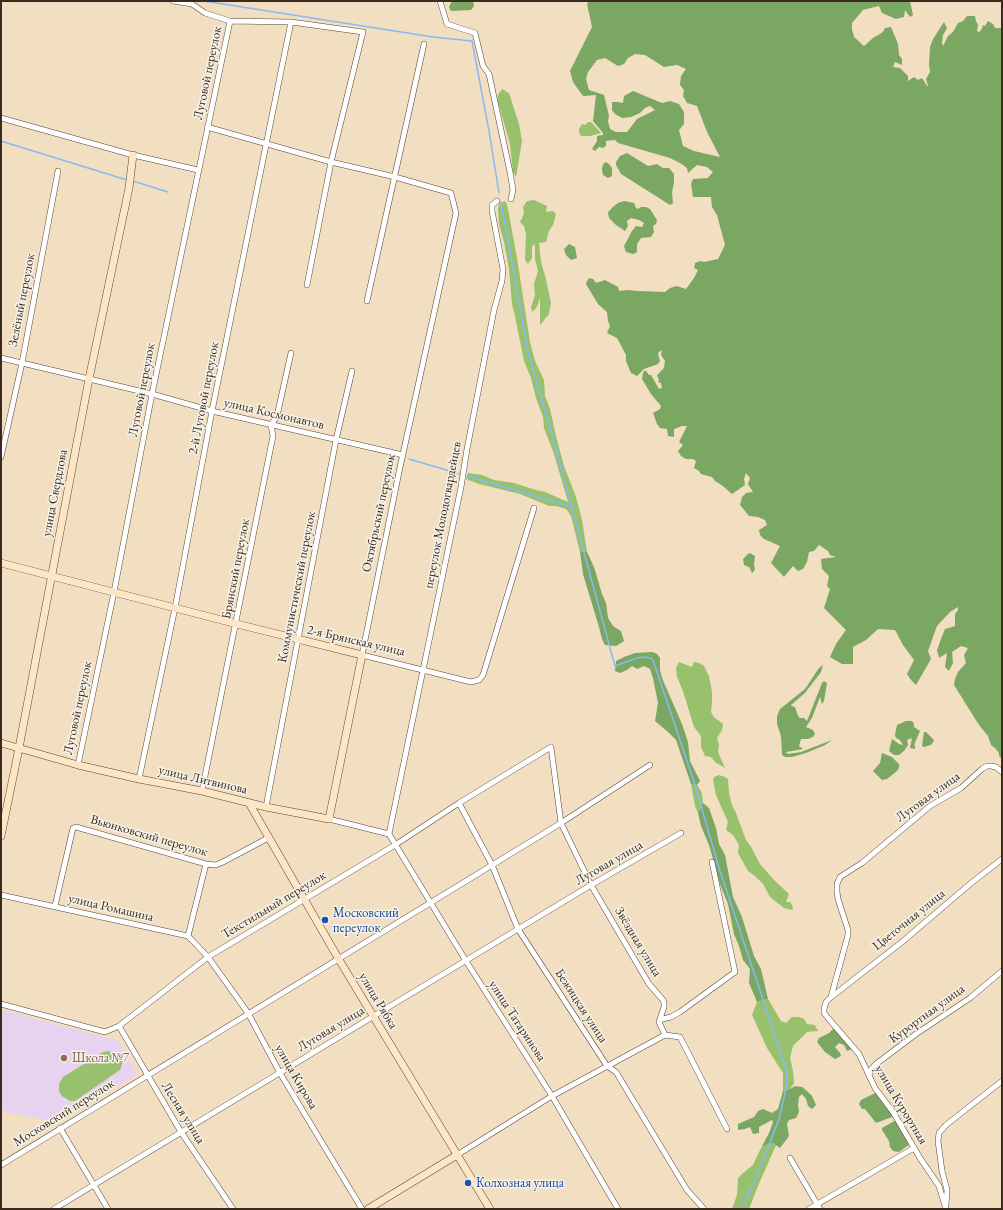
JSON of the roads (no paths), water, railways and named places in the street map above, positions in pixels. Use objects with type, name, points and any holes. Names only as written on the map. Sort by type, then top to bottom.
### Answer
[{"type":"street","points":[[173,1],[192,4],[205,13],[230,21],[291,22],[363,32],[330,162],[307,285]]},
{"type":"street","points":[[440,1],[447,24],[475,33],[483,66],[489,74],[509,164],[513,190],[511,199]]},
{"type":"street","name":"Луговой переулок","points":[[78,765],[114,592],[152,394],[230,21]]},
{"type":"street","name":"2-й Луговой переулок","points":[[139,779],[175,608],[212,411],[291,22]]},
{"type":"street","points":[[367,301],[424,44]]},
{"type":"street","points":[[1,118],[133,155],[198,170]]},
{"type":"street","points":[[207,127],[330,162],[395,177]]},
{"type":"street","name":"улица Свердлова","points":[[1,836],[89,379],[129,188],[133,155]]},
{"type":"street","name":"Зелёный переулок","points":[[1,457],[22,363],[58,171]]},
{"type":"street","name":"Октябрьский переулок","points":[[329,819],[403,455],[456,213],[451,194],[395,177]]},
{"type":"street","name":"переулок Молодогвардейцев","points":[[389,834],[461,487],[494,310],[502,281],[503,269],[492,211],[492,205],[497,201]]},
{"type":"street","name":"Брянский переулок","points":[[202,791],[273,436],[271,425],[277,416],[291,353]]},
{"type":"street","name":"улица Космонавтов","points":[[1,358],[152,394],[212,411],[403,455]]},
{"type":"street","name":"Коммунистический переулок","points":[[266,807],[336,440],[352,371]]},
{"type":"street","name":"2-я Брянская улица","points":[[1,563],[298,640],[471,682],[479,680],[483,675],[534,508]]},
{"type":"street","name":"улица Литвинова","points":[[1,743],[78,765],[202,791],[266,807],[329,819],[389,834]]},
{"type":"street","name":"Текстильный переулок","points":[[1,1004],[105,1032],[119,1026],[208,957],[395,845],[459,803],[551,747]]},
{"type":"street","name":"Звёздная улица","points":[[551,747],[561,823],[591,885],[649,984],[663,1000],[664,1007],[659,1022]]},
{"type":"street","name":"Московский переулок","points":[[1,1165],[147,1074],[561,823],[650,765]]},
{"type":"street","name":"Луговая улица","points":[[830,998],[848,935],[837,892],[838,880],[840,877],[862,863],[930,806],[961,788],[986,766],[996,767],[1002,772]]},
{"type":"street","name":"улица Рябка","points":[[249,803],[338,958],[490,1209]]},
{"type":"street","name":"Бежицкая улица","points":[[459,803],[492,865],[518,929],[607,1066],[616,1072],[687,1190],[704,1209]]},
{"type":"street","name":"Вьюнковский переулок","points":[[55,906],[73,828],[76,827],[206,864],[216,865],[268,838]]},
{"type":"street","name":"Луговая улица","points":[[54,1209],[591,885],[681,833]]},
{"type":"street","points":[[389,834],[395,845]]},
{"type":"street","name":"улица Татаринова","points":[[395,845],[466,961],[552,1096],[618,1209]]},
{"type":"street","name":"Цветочная улица","points":[[830,998],[902,942],[970,884],[1002,859]]},
{"type":"street","points":[[665,1035],[659,1022],[662,1019],[671,1017],[680,1012],[735,972],[712,862]]},
{"type":"street","points":[[206,864],[188,936],[208,957]]},
{"type":"street","name":"улица Ромашина","points":[[1,894],[188,936]]},
{"type":"street","name":"улица Кирова","points":[[208,957],[248,1014],[280,1073],[362,1209]]},
{"type":"street","name":"Курортная улица","points":[[869,1077],[870,1072],[876,1064],[916,1034],[970,998],[1002,971]]},
{"type":"street","name":"улица Курортная","points":[[830,998],[826,1002],[824,1013],[859,1054],[875,1088],[893,1112],[920,1158],[940,1186],[942,1199],[946,1208]]},
{"type":"street","name":"Лесная улица","points":[[119,1026],[181,1132],[233,1209]]},
{"type":"street","points":[[368,1209],[552,1096],[665,1035],[680,1037],[727,1129]]},
{"type":"street","points":[[946,1208],[947,1190],[942,1171],[938,1141],[939,1133],[946,1125],[1002,1081]]},
{"type":"street","points":[[60,1128],[108,1209]]},
{"type":"street","points":[[809,1209],[819,1207],[914,1148]]},
{"type":"street","points":[[790,1158],[819,1207]]},
{"type":"waterway","points":[[204,1],[433,37],[472,41],[499,193]]},
{"type":"waterway","points":[[1,141],[127,180]]},
{"type":"waterway","points":[[133,181],[168,192]]},
{"type":"waterway","points":[[501,202],[528,352],[615,666],[637,658],[646,657],[652,659],[654,663],[694,782],[720,871],[787,1071],[787,1085],[779,1119],[742,1209]]},
{"type":"waterway","points":[[409,459],[460,474]]},
{"type":"waterway","points":[[467,476],[572,507]]},
{"type":"place","name":"Московский переулок","points":[[325,920]]},
{"type":"place","name":"Школа №7","points":[[64,1058]]},
{"type":"place","name":"Колхозная улица","points":[[468,1183]]}]
